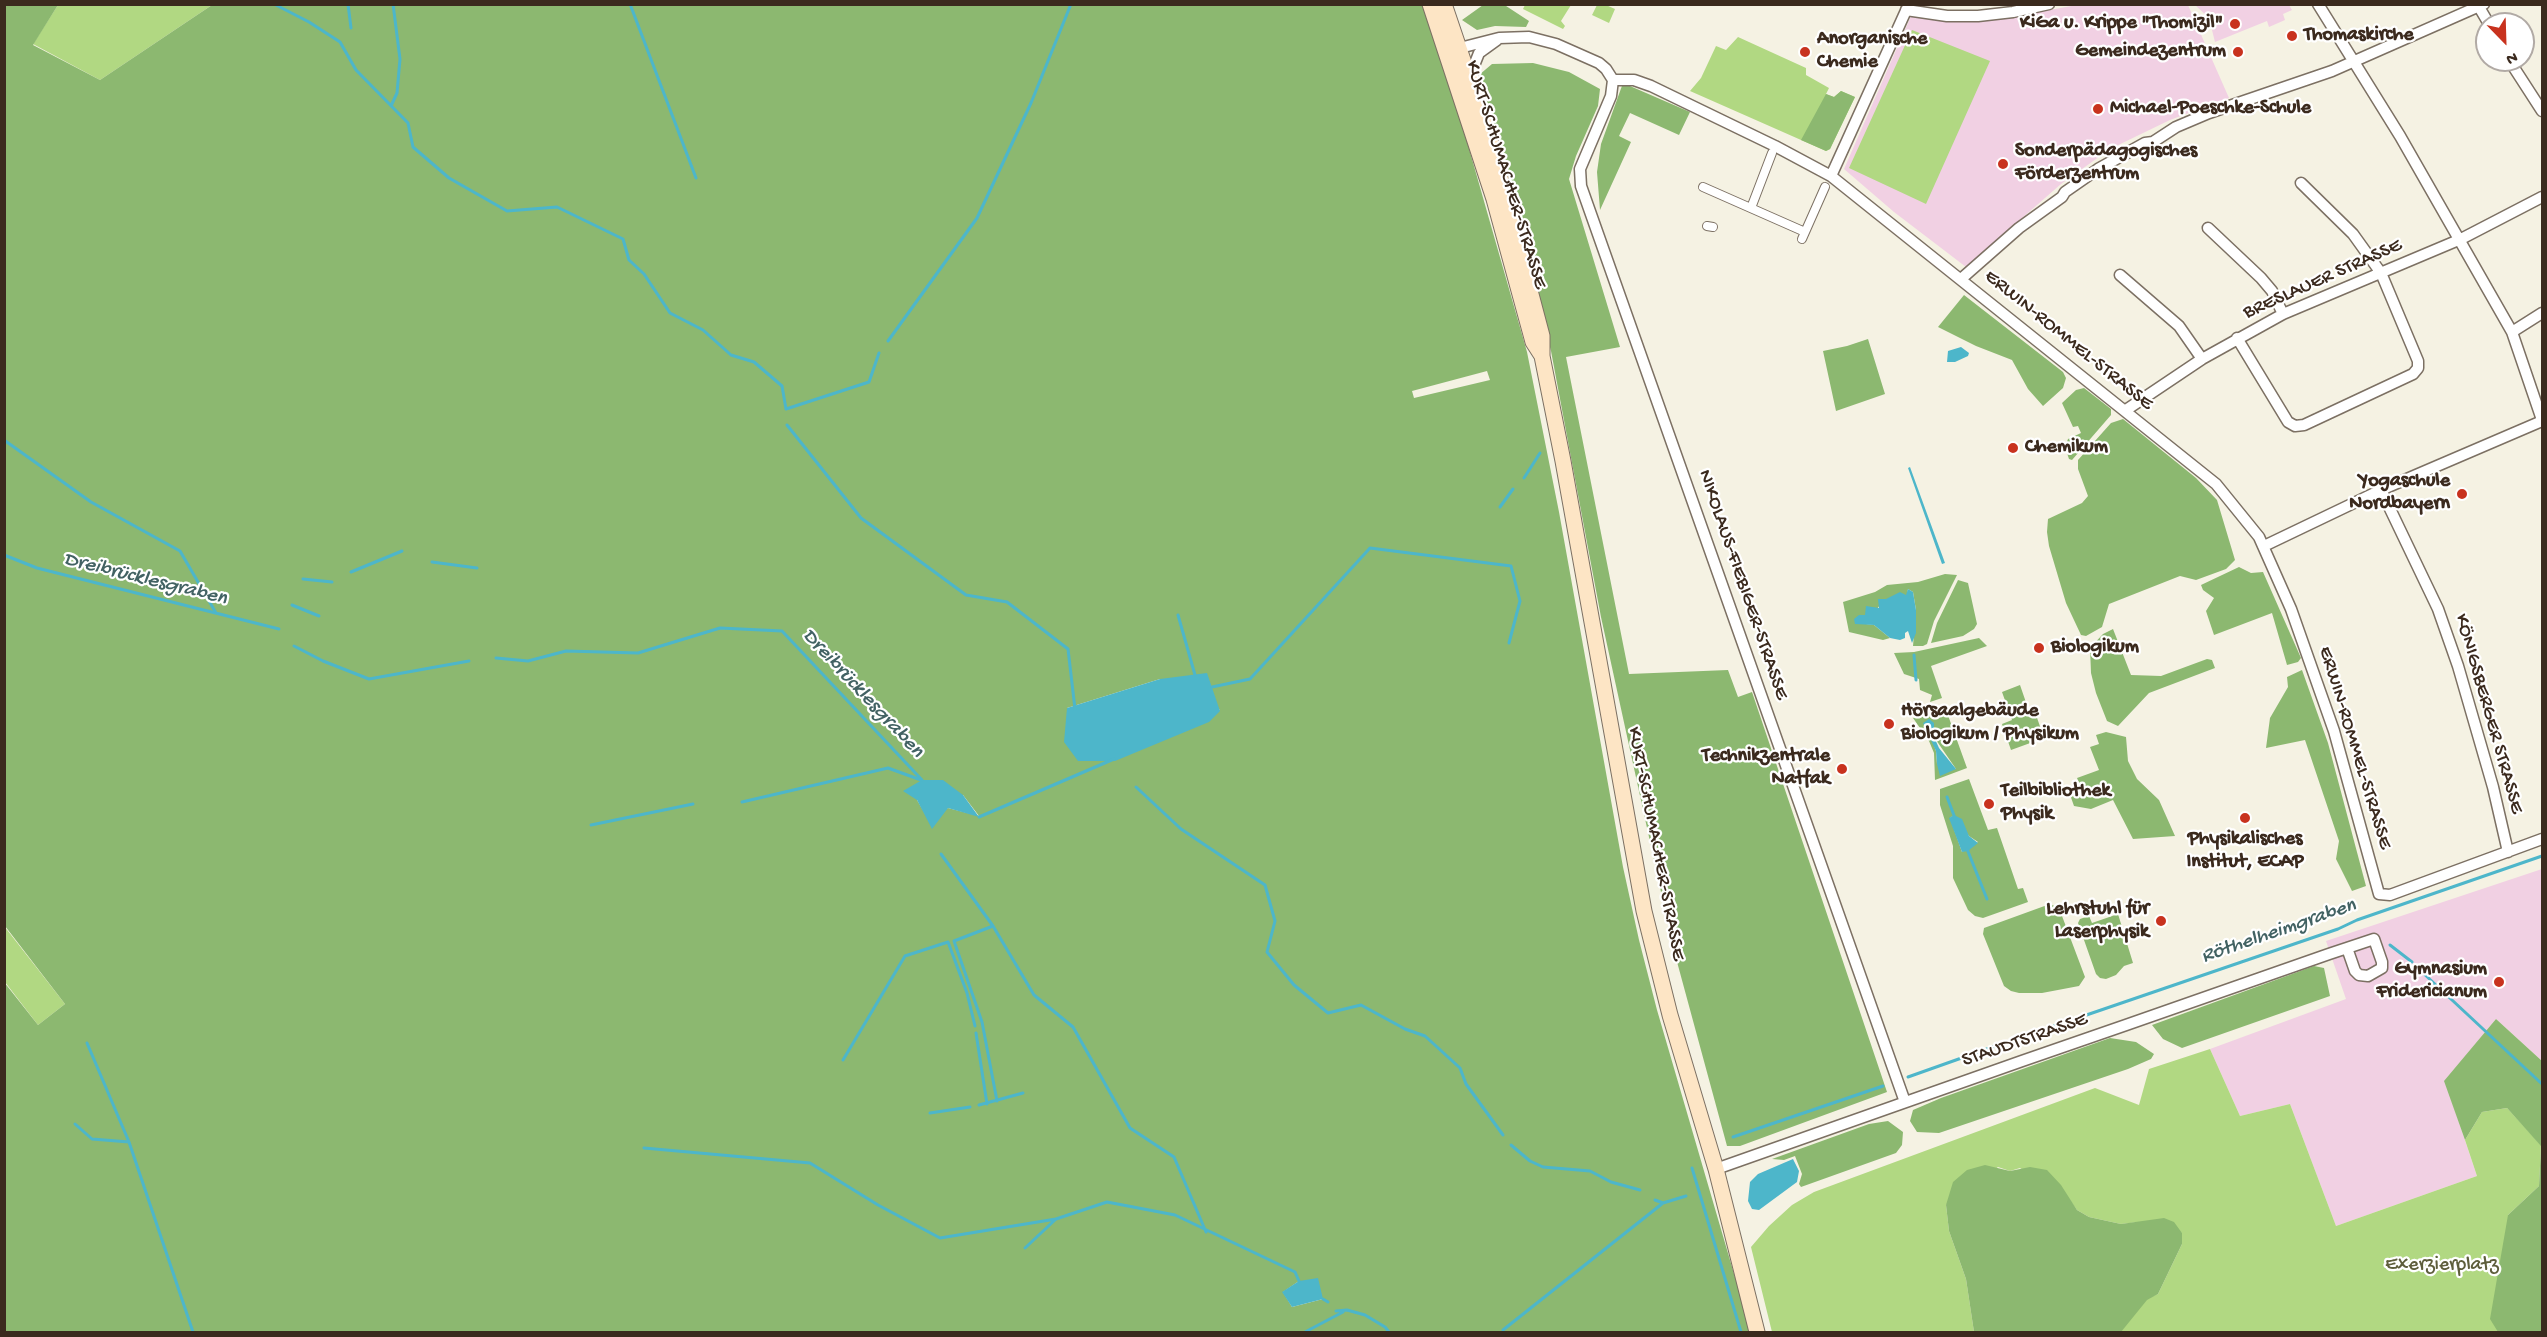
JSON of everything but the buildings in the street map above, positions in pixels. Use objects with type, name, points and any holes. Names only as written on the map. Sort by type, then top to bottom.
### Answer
[{"type":"main road","name":"KURT-SCHUMACHER-STRASSE","points":[[1430,4],[1475,95],[1523,258],[1542,336],[1542,356],[1644,911],[1670,1015],[1716,1169],[1757,1332]]},
{"type":"main road","name":"KURT-SCHUMACHER-STRASSE","points":[[1444,4],[1453,50],[1533,342],[1542,356]]},
{"type":"street","points":[[1831,176],[1907,7],[1947,16],[1978,16],[2013,12],[2049,4]]},
{"type":"street","points":[[2265,546],[2380,490],[2542,421],[2512,332],[2461,239],[2318,4]]},
{"type":"street","points":[[1961,279],[2019,228],[2062,197],[2065,192],[2120,157],[2209,113],[2353,63],[2482,6]]},
{"type":"street","points":[[1453,50],[1499,38],[1529,37],[1556,44],[1599,63],[1613,80]]},
{"type":"street","points":[[1475,95],[1473,68],[1479,53],[1499,38]]},
{"type":"street","points":[[2517,72],[2542,111]]},
{"type":"street","name":"ERWIN-ROMMEL-STRASSE","points":[[1613,80],[1634,80],[1650,86],[1775,146],[1831,176],[2216,484],[2250,524],[2265,546],[2291,609],[2328,712],[2355,802],[2377,891],[2382,896],[2390,896],[2508,852]]},
{"type":"street","name":"NIKOLAUS-FIEBIGER-STRASSE","points":[[1613,80],[1611,96],[1580,169],[1581,186],[1905,1102]]},
{"type":"street","points":[[1755,212],[1772,153]]},
{"type":"street","points":[[2237,338],[2289,422],[2295,426],[2304,425],[2413,374],[2418,369],[2418,361],[2381,273],[2353,234],[2301,183]]},
{"type":"street","points":[[1705,187],[1736,205],[1803,235],[1824,191]]},
{"type":"street","name":"BRESLAUER STRASSE","points":[[2126,410],[2202,358],[2283,314],[2461,239],[2542,196]]},
{"type":"street","points":[[2208,228],[2261,278],[2272,291],[2283,314]]},
{"type":"street","points":[[2120,275],[2179,326],[2202,358]]},
{"type":"street","points":[[2512,332],[2542,313]]},
{"type":"street","name":"KÖNIGSBERGER STRASSE","points":[[2380,490],[2438,609],[2458,666],[2493,787],[2508,852]]},
{"type":"street","points":[[2508,852],[2542,839]]},
{"type":"street","name":"STAUDTSTRASSE","points":[[1716,1169],[2346,948]]},
{"type":"shaded area","name":"Michael-Poeschke-Schule","points":[[2077,5],[2188,5],[2229,98],[2170,120],[2110,149],[2061,184],[1966,267],[1894,212],[1844,169],[1911,16],[2011,17]]},
{"type":"shaded area","name":"KiGa u. Krippe \"Thomizil\"","points":[[2195,5],[2289,5],[2292,10],[2283,14],[2285,20],[2269,27],[2267,21],[2215,42],[2209,18]]},
{"type":"shaded area","points":[[2542,869],[2542,1061],[2496,1019],[2445,1081],[2477,1176],[2336,1226],[2290,1104],[2240,1116],[2210,1049],[2346,999],[2326,941]]},
{"type":"green space","points":[[1503,4],[1529,21],[1526,27],[1495,26],[1477,30],[1462,20],[1483,5]]},
{"type":"green space","points":[[1525,4],[1571,5],[1561,21],[1565,26],[1563,29],[1523,9]]},
{"type":"green space","points":[[5,5],[58,5],[33,45],[100,80],[212,5],[1423,5],[1462,124],[1527,352],[1559,512],[1623,867],[1639,940],[1657,1010],[1751,1332],[5,1332],[4,982],[38,1025],[65,1004],[5,926]],"holes":[[[1487,371],[1490,380],[1414,398],[1412,391]],[[1160,679],[1220,710],[1067,708]],[[963,795],[979,816],[948,808],[927,817],[917,800]],[[1299,1281],[1323,1299],[1292,1307],[1283,1292]]]},
{"type":"green space","points":[[58,5],[212,5],[100,80],[33,44]]},
{"type":"green space","points":[[1597,5],[1606,5],[1615,9],[1609,23],[1592,15]]},
{"type":"green space","points":[[1912,30],[1990,61],[1926,204],[1849,168]]},
{"type":"green space","points":[[1738,37],[1806,68],[1806,75],[1829,88],[1826,94],[1834,97],[1841,91],[1855,97],[1830,149],[1826,151],[1690,91],[1701,78],[1716,46],[1726,50]]},
{"type":"green space","points":[[1533,63],[1569,72],[1600,89],[1598,106],[1576,156],[1569,179],[1620,347],[1566,357],[1629,674],[1728,670],[1738,697],[1752,692],[1887,1092],[1740,1146],[1727,1146],[1673,947],[1601,617],[1551,351],[1498,140],[1479,75],[1492,64]]},
{"type":"green space","points":[[1623,83],[1690,112],[1679,135],[1630,113],[1619,136],[1631,142],[1600,210],[1597,172],[1601,144]]},
{"type":"green space","points":[[1841,91],[1855,97],[1830,149],[1826,151],[1801,140],[1826,94],[1834,97]]},
{"type":"green space","points":[[1964,295],[2063,372],[2066,378],[2063,388],[2043,406],[2028,389],[2012,360],[1976,346],[1938,327]]},
{"type":"green space","points":[[1868,339],[1885,394],[1836,411],[1823,351]]},
{"type":"green space","points":[[2084,388],[2111,409],[2111,415],[2072,460],[2069,459],[2065,447],[2068,439],[2081,433],[2078,426],[2073,427],[2062,403],[2076,390]]},
{"type":"green space","points":[[2123,419],[2196,478],[2217,500],[2235,560],[2226,569],[2196,580],[2180,576],[2109,604],[2102,627],[2086,636],[2081,635],[2066,603],[2049,546],[2048,519],[2082,503],[2088,496],[2078,469],[2078,460],[2111,423]]},
{"type":"green space","points":[[2239,567],[2251,573],[2263,572],[2301,658],[2298,662],[2287,665],[2272,613],[2214,635],[2206,611],[2214,598],[2203,590],[2201,585]]},
{"type":"green space","points":[[1945,574],[1957,575],[1934,621],[1927,644],[1913,646],[1916,610],[1913,592],[1908,589],[1907,595],[1880,605],[1866,624],[1874,625],[1890,638],[1883,640],[1849,632],[1843,602],[1875,592],[1887,585],[1918,582]]},
{"type":"green space","points":[[1958,580],[1968,583],[1977,624],[1974,629],[1963,636],[1931,643],[1937,623]]},
{"type":"green space","points":[[2113,629],[2131,675],[2161,676],[2207,659],[2212,660],[2215,668],[2149,693],[2118,726],[2107,721],[2091,673],[2090,648],[2103,634]]},
{"type":"green space","points":[[1979,638],[1987,646],[1931,666],[1942,698],[1930,702],[1932,695],[1920,690],[1919,679],[1904,674],[1894,653],[1914,652]]},
{"type":"green space","points":[[2302,670],[2328,743],[2366,886],[2352,891],[2336,859],[2339,841],[2305,740],[2266,748],[2270,718],[2288,687],[2287,677]]},
{"type":"green space","points":[[2020,685],[2030,714],[2035,712],[2044,738],[2011,750],[2002,724],[2012,720],[2002,692]]},
{"type":"green space","points":[[1945,707],[1967,768],[1935,780],[1934,753],[1929,741],[1913,718]],"holes":[[[1934,723],[1934,737],[1956,769],[1937,764],[1932,739]]]},
{"type":"green space","points":[[2106,732],[2126,737],[2128,761],[2137,779],[2159,800],[2175,836],[2133,839],[2113,800],[2091,809],[2074,806],[2068,789],[2080,785],[2077,778],[2099,770],[2090,747],[2099,744],[2096,735]]},
{"type":"green space","points":[[1969,779],[1988,830],[1997,828],[2018,889],[2023,888],[2028,902],[1983,918],[1975,916],[1968,910],[1953,878],[1953,846],[1940,805],[1940,789]],"holes":[[[1954,815],[1969,836],[1978,842],[1962,852],[1950,818]]]},
{"type":"green space","points":[[2050,904],[2059,908],[2085,977],[2079,986],[2042,993],[2011,991],[2004,986],[1983,934],[1984,928]]},
{"type":"green space","points":[[2118,914],[2133,963],[2124,966],[2116,975],[2106,979],[2100,978],[2096,974],[2078,923],[2080,919],[2089,916],[2092,923]]},
{"type":"green space","points":[[4,926],[65,1004],[38,1025],[5,982]]},
{"type":"green space","points":[[2314,966],[2324,968],[2330,996],[2182,1048],[2163,1039],[2152,1025]]},
{"type":"green space","points":[[2496,1019],[2542,1061],[2542,1332],[2498,1332],[2490,1319],[2508,1215],[2539,1186],[2541,1146],[2507,1108],[2482,1112],[2465,1140],[2444,1081]]},
{"type":"green space","points":[[2110,1038],[2136,1042],[2154,1054],[2151,1059],[2128,1069],[1939,1133],[1917,1132],[1910,1121],[1913,1110],[1941,1098]]},
{"type":"green space","name":"Exerzierplatz","points":[[2210,1049],[2240,1116],[2290,1104],[2336,1226],[2477,1176],[2465,1140],[2482,1112],[2507,1108],[2541,1145],[2539,1186],[2508,1215],[2542,1332],[2068,1332],[2158,1294],[2182,1244],[2182,1233],[2139,1222],[2121,1224],[2089,1217],[2077,1210],[2069,1199],[2020,1168],[2010,1171],[1998,1167],[1946,1205],[1949,1231],[1966,1279],[1974,1332],[1772,1332],[1751,1247],[1792,1205],[1814,1192],[2095,1088],[2139,1105],[2149,1069]]},
{"type":"green space","points":[[1888,1121],[1903,1132],[1902,1145],[1896,1153],[1801,1187],[1799,1184],[1802,1174],[1795,1156],[1784,1160],[1772,1159],[1869,1124]]},
{"type":"green space","points":[[1985,1165],[2010,1171],[2030,1167],[2047,1170],[2061,1185],[2077,1210],[2089,1217],[2121,1224],[2164,1218],[2174,1222],[2182,1233],[2182,1244],[2158,1294],[2147,1300],[2121,1332],[1974,1332],[1966,1279],[1949,1231],[1946,1205],[1953,1182],[1967,1170]]},
{"type":"water","points":[[1961,347],[1969,353],[1968,356],[1955,362],[1947,362],[1948,351]]},
{"type":"water","points":[[1910,467],[1945,563],[1942,564],[1908,468]]},
{"type":"water","points":[[1908,589],[1913,592],[1916,610],[1916,633],[1912,643],[1908,631],[1905,633],[1905,638],[1900,640],[1890,638],[1874,625],[1855,624],[1854,619],[1859,615],[1865,615],[1866,606],[1879,608],[1878,599],[1886,599],[1900,592],[1906,595]]},
{"type":"water","points":[[1207,673],[1220,711],[1209,722],[1115,761],[1078,761],[1064,742],[1067,708],[1160,679]]},
{"type":"water","points":[[1929,719],[1934,723],[1934,737],[1939,748],[1956,769],[1940,776],[1936,751],[1923,723]]},
{"type":"water","points":[[922,780],[943,780],[963,795],[979,817],[948,808],[932,829],[917,800],[903,791]]},
{"type":"water","points":[[1954,815],[1962,819],[1969,836],[1978,843],[1968,851],[1962,852],[1949,818]]},
{"type":"water","points":[[1793,1159],[1799,1171],[1797,1182],[1759,1210],[1752,1209],[1748,1201],[1750,1182],[1758,1174]]},
{"type":"water","points":[[1318,1278],[1323,1299],[1292,1307],[1282,1292],[1299,1281]]},
{"type":"waterway","points":[[274,4],[309,22],[340,42],[356,70],[408,123],[413,147],[449,178],[507,211],[557,207],[623,239],[629,260],[644,274],[670,313],[703,330],[731,355],[754,362],[782,386],[786,409],[869,382],[879,353]]},
{"type":"waterway","points":[[348,4],[351,28]]},
{"type":"waterway","points":[[391,106],[397,93],[400,59],[393,4]]},
{"type":"waterway","points":[[630,4],[696,178]]},
{"type":"waterway","points":[[888,341],[977,218],[1031,103],[1071,4]]},
{"type":"waterway","points":[[787,425],[861,518],[966,595],[1007,602],[1068,649],[1075,709]]},
{"type":"waterway","points":[[4,440],[91,502],[180,551],[216,613]]},
{"type":"waterway","points":[[1524,478],[1540,453]]},
{"type":"waterway","points":[[1500,507],[1513,489]]},
{"type":"waterway","points":[[1212,687],[1250,679],[1370,548],[1511,566],[1520,601],[1509,643]]},
{"type":"waterway","points":[[351,572],[402,551]]},
{"type":"waterway","name":"Dreibrücklesgraben","points":[[4,555],[37,568],[279,629]]},
{"type":"waterway","points":[[432,562],[477,568]]},
{"type":"waterway","points":[[303,579],[332,582]]},
{"type":"waterway","points":[[292,605],[319,616]]},
{"type":"waterway","points":[[1178,615],[1195,675]]},
{"type":"waterway","name":"Dreibrücklesgraben","points":[[496,658],[528,661],[566,651],[638,653],[720,628],[782,631],[922,780]]},
{"type":"waterway","name":"Dreibrücklesgraben","points":[[294,646],[323,661],[369,679],[469,661]]},
{"type":"waterway","points":[[1914,655],[1916,680]]},
{"type":"waterway","points":[[979,817],[1114,759]]},
{"type":"waterway","points":[[742,802],[888,768],[921,780]]},
{"type":"waterway","points":[[1136,787],[1181,829],[1265,885],[1275,921],[1267,952],[1294,985],[1328,1013],[1361,1005],[1405,1029],[1425,1036],[1460,1068],[1466,1084],[1503,1135]]},
{"type":"waterway","points":[[1947,797],[1955,818]]},
{"type":"waterway","points":[[591,825],[693,804]]},
{"type":"waterway","points":[[1967,849],[1987,899]]},
{"type":"waterway","name":"Dreibrücklesgraben","points":[[941,854],[993,926],[1034,995],[1073,1027],[1130,1128],[1174,1157],[1206,1232]]},
{"type":"waterway","name":"Röthelheimgraben","points":[[2025,1036],[2338,929],[2357,920],[2542,856]]},
{"type":"waterway","points":[[993,926],[954,941],[982,1022],[997,1101]]},
{"type":"waterway","points":[[843,1060],[905,956],[948,942],[967,993],[975,1026]]},
{"type":"waterway","points":[[2390,945],[2412,962]]},
{"type":"waterway","points":[[2422,972],[2542,1084]]},
{"type":"waterway","points":[[976,1033],[987,1104]]},
{"type":"waterway","points":[[87,1043],[129,1142],[193,1332]]},
{"type":"waterway","name":"Röthelheimgraben","points":[[1908,1077],[2001,1044]]},
{"type":"waterway","name":"Röthelheimgraben","points":[[1733,1137],[1883,1086]]},
{"type":"waterway","points":[[979,1105],[1023,1093]]},
{"type":"waterway","points":[[930,1113],[970,1107]]},
{"type":"waterway","points":[[75,1124],[92,1139],[129,1142]]},
{"type":"waterway","points":[[1511,1145],[1530,1161],[1543,1167],[1590,1171],[1611,1182],[1640,1190]]},
{"type":"waterway","points":[[644,1148],[810,1163],[878,1205],[940,1238],[1056,1219]]},
{"type":"waterway","points":[[1692,1168],[1741,1332]]},
{"type":"waterway","points":[[1503,1330],[1663,1203],[1686,1196]]},
{"type":"waterway","points":[[1655,1200],[1663,1203]]},
{"type":"waterway","points":[[1025,1248],[1056,1219],[1107,1202],[1175,1215],[1295,1272],[1299,1281]]},
{"type":"waterway","name":"Dreibrücklesgraben","points":[[1323,1299],[1328,1302]]},
{"type":"waterway","name":"Dreibrücklesgraben","points":[[1336,1311],[1347,1310],[1365,1315],[1389,1332]]},
{"type":"waterway","points":[[1305,1332],[1343,1312]]},
{"type":"place","name":"KiGa u. Krippe \"Thomizil\"","points":[[2235,24]]},
{"type":"place","name":"Thomaskirche","points":[[2292,36]]},
{"type":"place","name":"Anorganische Chemie","points":[[1805,52]]},
{"type":"place","name":"Gemeindezentrum","points":[[2238,52]]},
{"type":"place","name":"Michael-Poeschke-Schule","points":[[2098,109]]},
{"type":"place","name":"Sonderpädagogisches Förderzentrum","points":[[2003,164]]},
{"type":"place","name":"Chemikum","points":[[2013,448]]},
{"type":"place","name":"Yogaschule Nordbayern","points":[[2462,494]]},
{"type":"place","name":"Biologikum","points":[[2039,648]]},
{"type":"place","name":"Hörsaalgebäude Biologikum / Physikum","points":[[1889,724]]},
{"type":"place","name":"Technikzentrale Natfak","points":[[1842,769]]},
{"type":"place","name":"Teilbibliothek Physik","points":[[1989,804]]},
{"type":"place","name":"Physikalisches Institut, ECAP","points":[[2245,818]]},
{"type":"place","name":"Lehrstuhl für Laserphysik","points":[[2161,921]]},
{"type":"place","name":"Gymnasium Fridericianum","points":[[2499,982]]}]
